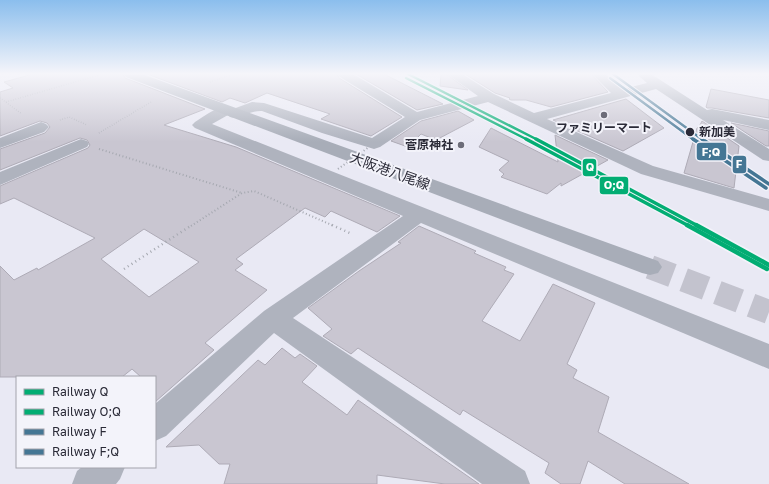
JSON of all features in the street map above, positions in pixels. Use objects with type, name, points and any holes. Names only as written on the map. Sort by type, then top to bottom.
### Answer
[{"type":"main road","name":"大阪港八尾線","points":[[190,97],[650,267]]},
{"type":"street","points":[[381,97],[415,117]]},
{"type":"street","points":[[769,205],[647,170],[489,97],[415,117],[374,144],[328,130],[264,107],[252,106],[231,112],[200,125],[769,357]]},
{"type":"street","points":[[533,118],[607,97]]},
{"type":"street","points":[[677,97],[769,156]]},
{"type":"street","points":[[697,110],[769,125]]},
{"type":"street","points":[[0,143],[41,127]]},
{"type":"street","points":[[0,179],[81,144]]},
{"type":"street","points":[[156,424],[273,318],[420,214]]},
{"type":"street","points":[[273,318],[512,484]]},
{"type":"street","points":[[90,484],[107,468]]},
{"type":"path","points":[[0,98],[6,102],[25,97]]},
{"type":"path","points":[[95,129],[102,132],[155,100]]},
{"type":"path","points":[[41,127],[69,117],[88,126]]},
{"type":"path","points":[[81,144],[242,193]]},
{"type":"path","points":[[338,169],[369,147]]},
{"type":"path","points":[[124,269],[242,193],[254,191],[377,244]]},
{"type":"building","points":[[0,97],[173,97],[205,109],[164,125],[236,147],[400,216],[377,232],[331,211],[325,217],[305,208],[236,259],[243,264],[235,270],[267,290],[205,343],[214,350],[156,401],[156,376],[140,376],[132,369],[123,376],[0,377],[0,266],[14,280],[37,268],[38,270],[95,238],[14,198],[0,204],[0,186],[88,148],[90,145],[87,140],[80,138],[0,170],[0,149],[45,133],[50,127],[47,123],[40,121],[0,136]],"holes":[[[144,229],[199,262],[149,297],[101,259]]]},
{"type":"building","points":[[208,97],[259,97],[245,103],[230,98],[222,102]]},
{"type":"building","points":[[278,97],[369,97],[402,117],[371,136],[321,119],[330,114]]},
{"type":"building","points":[[394,97],[428,97],[443,104],[417,110]]},
{"type":"building","points":[[506,97],[591,97],[551,107],[526,100],[511,100],[509,99],[510,98]]},
{"type":"building","points":[[709,97],[751,97],[769,100],[769,118],[707,108]]},
{"type":"building","points":[[626,99],[664,128],[623,151],[553,120]]},
{"type":"building","points":[[458,111],[474,120],[436,140],[421,134],[408,147],[391,141],[421,121]]},
{"type":"building","points":[[702,121],[739,146],[734,188],[684,173],[697,128]]},
{"type":"building","points":[[731,123],[769,131],[769,146],[766,146]]},
{"type":"building","points":[[491,128],[558,162],[555,135],[608,160],[561,186],[561,183],[547,194],[501,177],[504,174],[499,170],[509,161],[479,147]]},
{"type":"building","points":[[419,226],[476,251],[474,253],[506,267],[504,270],[514,274],[482,321],[520,341],[553,284],[595,303],[567,364],[577,370],[573,378],[609,397],[598,432],[689,484],[625,484],[588,461],[580,484],[561,484],[545,473],[549,463],[463,410],[460,415],[358,348],[351,354],[323,336],[332,329],[308,308],[401,243],[398,242]]},
{"type":"building","points":[[282,348],[295,358],[300,354],[317,366],[302,382],[347,415],[358,400],[479,484],[445,484],[377,475],[377,484],[224,484],[230,464],[219,464],[199,445],[166,447],[258,360],[265,365]]},
{"type":"tunnel","points":[[650,267],[769,312]]},
{"type":"rail line","name":"O;Q","points":[[442,97],[582,168],[767,269]]},
{"type":"rail line","name":"Q","points":[[452,97],[584,164],[769,265]]},
{"type":"rail line","name":"F;Q","points":[[635,97],[686,135],[766,188]]},
{"type":"rail line","name":"F","points":[[643,97],[689,131],[769,184]]},
{"type":"place","name":"ファミリーマート","points":[[604,115]]},
{"type":"place","name":"新加美","points":[[690,132]]},
{"type":"place","name":"菅原神社","points":[[461,145]]}]
